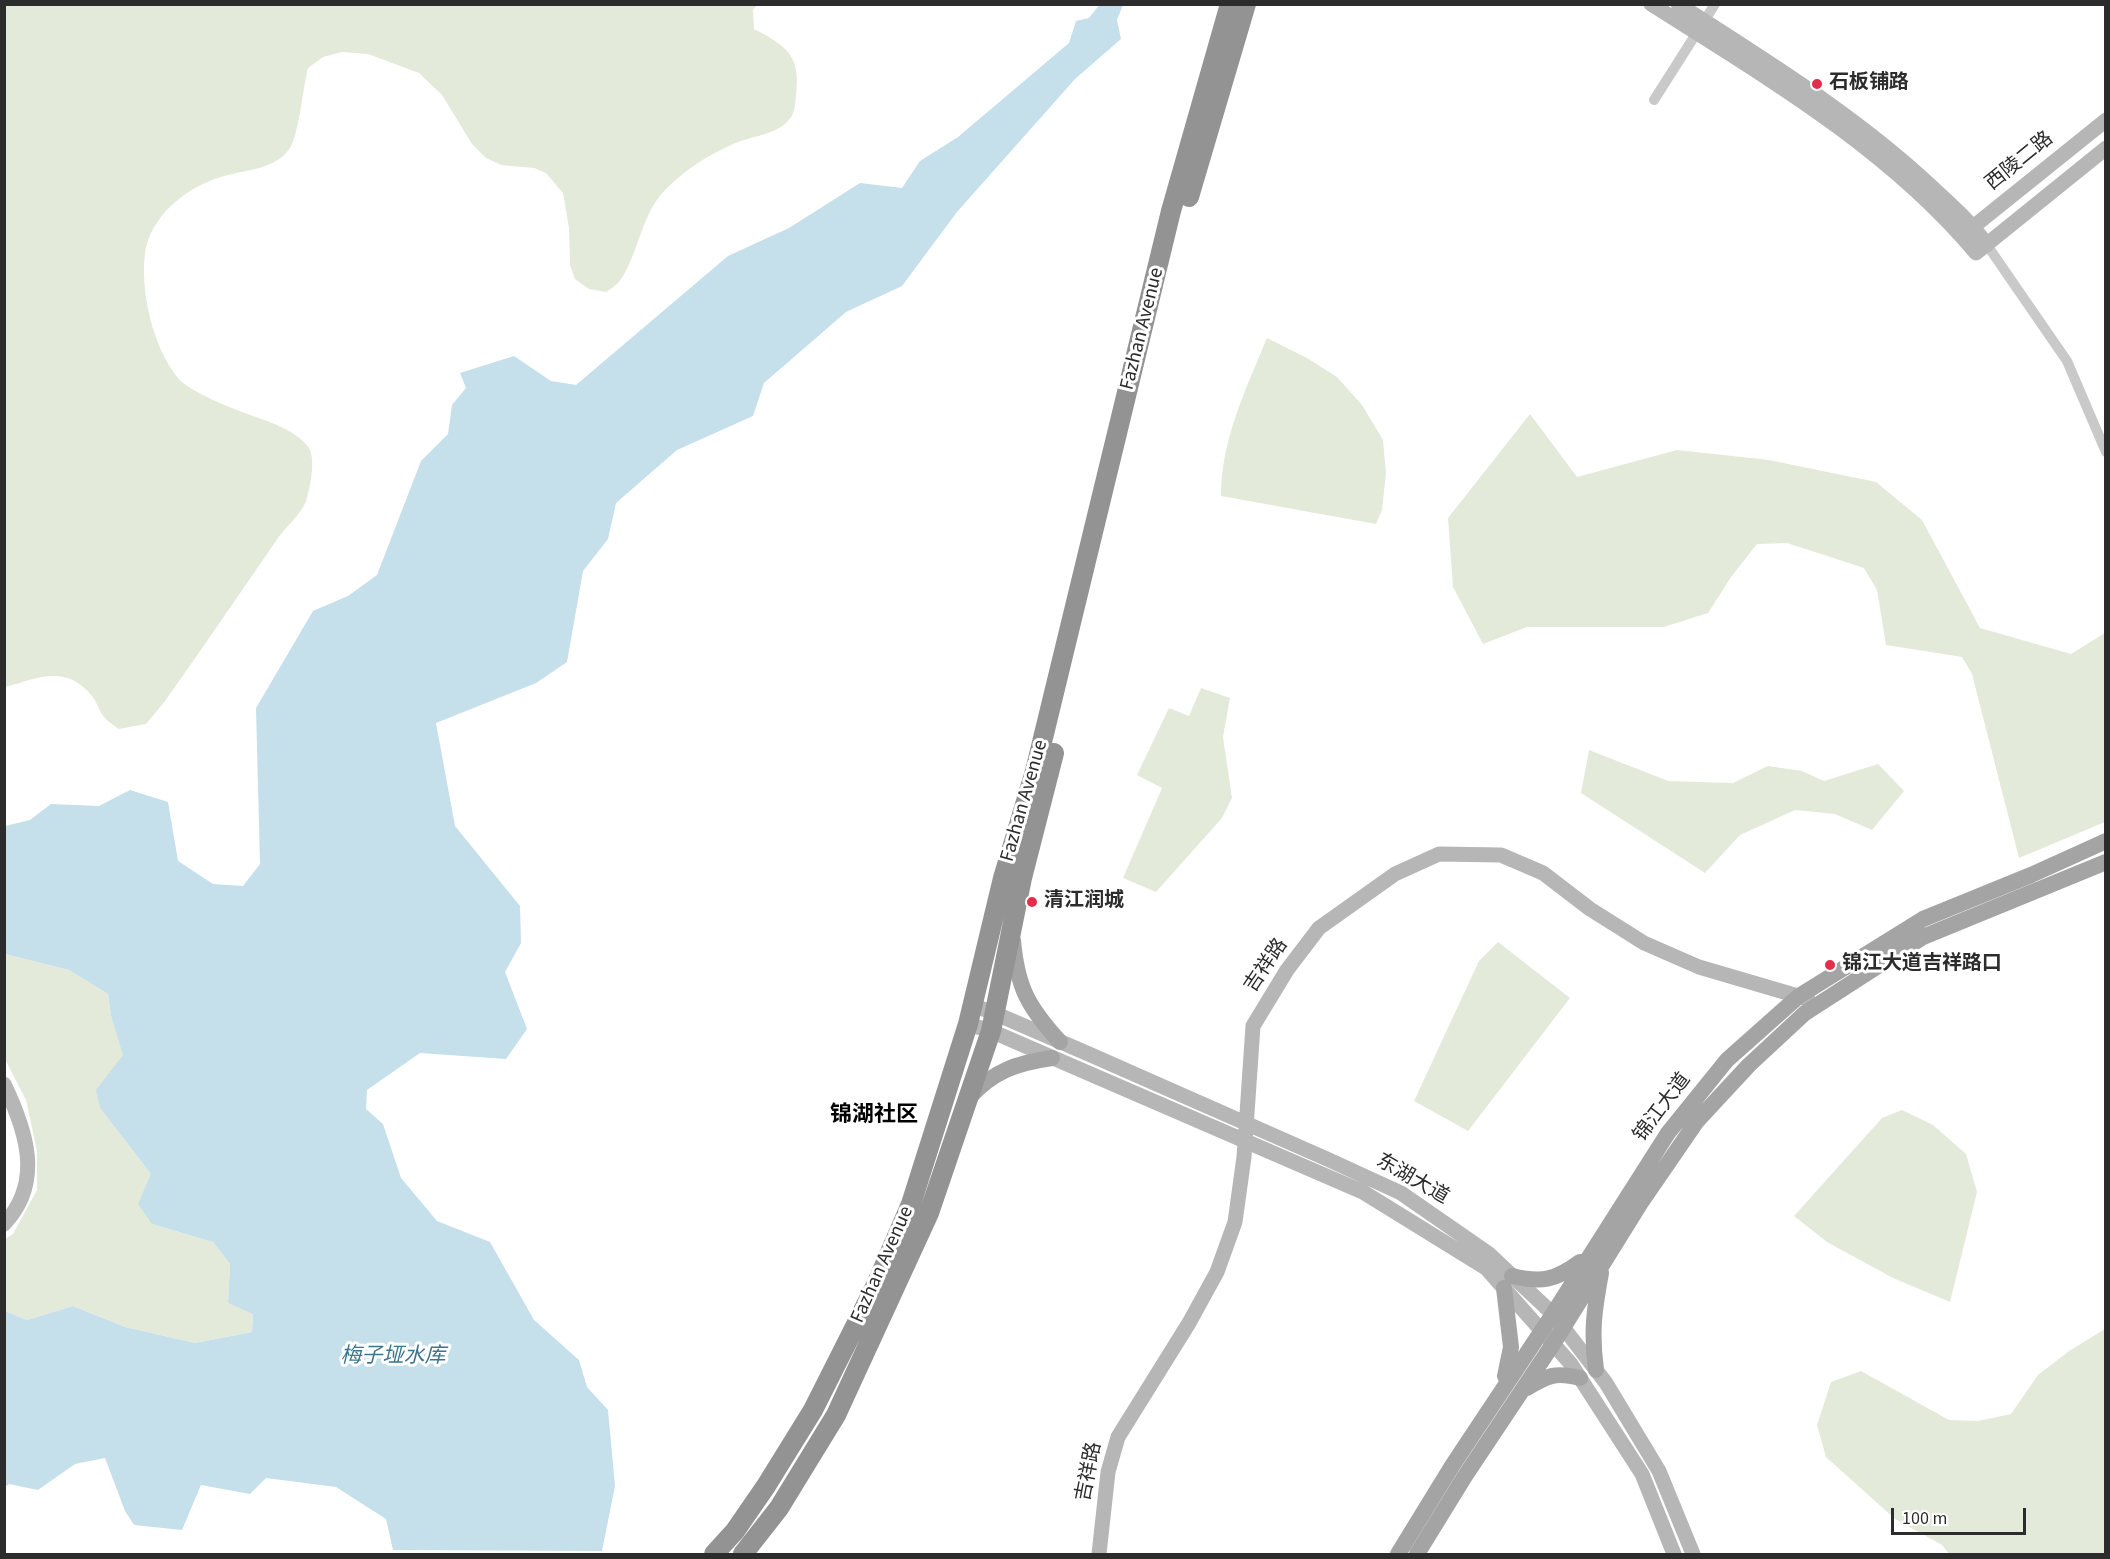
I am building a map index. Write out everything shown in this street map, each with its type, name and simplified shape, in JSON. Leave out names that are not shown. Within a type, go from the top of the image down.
[{"type":"highway","name":"Fazhan Avenue","points":[[714,1554],[735,1531],[766,1486],[813,1410],[876,1285],[911,1204],[970,1015],[1004,878],[1035,771],[1171,211],[1230,4]]},
{"type":"highway","name":"Fazhan Avenue","points":[[743,1554],[779,1508],[836,1415],[929,1213],[969,1099],[993,1022],[1022,878],[1184,214],[1245,4]]},
{"type":"main road","points":[[1651,4],[1700,27],[1828,102],[1906,163],[1974,227],[1981,249]]},
{"type":"main road","points":[[1678,4],[1700,27],[1820,114],[1897,174],[1961,236],[1981,249]]},
{"type":"main road","name":"西陵二路","points":[[1961,236],[2106,120]]},
{"type":"main road","points":[[1981,249],[2106,148]]},
{"type":"main road","name":"锦江大道","points":[[1417,1554],[1465,1476],[1553,1344],[1558,1320],[1597,1259],[1668,1133],[1727,1059],[1799,996],[1923,919],[2106,842]]},
{"type":"main road","name":"吉祥路","points":[[1099,1554],[1108,1472],[1118,1437],[1189,1323],[1217,1272],[1235,1222],[1245,1141],[1252,1026],[1287,970],[1319,928],[1395,874],[1439,854],[1501,855],[1543,873],[1590,909],[1644,943],[1699,967],[1821,1002]]},
{"type":"main road","name":"锦江大道","points":[[1597,1259],[1640,1204],[1697,1121],[1749,1065],[1805,1013],[1923,937],[2106,862]]},
{"type":"main road","points":[[1012,926],[1015,965],[1024,994],[1039,1019],[1060,1042]]},
{"type":"main road","name":"东湖大道","points":[[970,1015],[1060,1042],[1401,1193],[1489,1254],[1540,1330],[1571,1364],[1642,1474],[1674,1554]]},
{"type":"main road","name":"东湖大道","points":[[993,1022],[1052,1058],[1363,1192],[1508,1282],[1558,1320],[1606,1383],[1659,1471],[1693,1554]]},
{"type":"main road","points":[[969,1099],[982,1083],[1009,1068],[1027,1061],[1052,1058]]},
{"type":"main road","points":[[4,1084],[23,1132],[30,1168],[23,1194],[11,1217],[4,1224]]},
{"type":"main road","points":[[1503,1387],[1511,1347],[1508,1282],[1534,1281],[1564,1275],[1597,1259],[1592,1341],[1596,1370]]},
{"type":"main road","name":"锦江大道","points":[[1398,1554],[1540,1330],[1558,1320]]},
{"type":"main road","points":[[1519,1394],[1544,1377],[1562,1373],[1580,1378]]},
{"type":"street","points":[[1654,100],[1715,4]]},
{"type":"street","points":[[1981,249],[2067,361],[2106,452]]},
{"type":"green space","points":[[5,4],[757,5],[753,10],[754,29],[783,47],[794,61],[797,82],[795,106],[792,115],[783,125],[771,132],[738,142],[716,152],[685,172],[667,188],[652,207],[623,276],[606,292],[589,289],[575,279],[570,265],[569,228],[563,193],[546,173],[534,168],[501,165],[486,158],[472,144],[442,95],[419,73],[368,54],[342,52],[323,57],[308,68],[298,122],[290,148],[284,155],[268,165],[208,182],[195,188],[172,205],[154,227],[148,240],[144,268],[150,318],[169,366],[191,389],[222,404],[282,427],[304,442],[309,448],[312,460],[311,482],[306,501],[279,536],[165,701],[146,724],[119,729],[104,717],[92,696],[72,680],[50,676],[5,687]]},
{"type":"green space","points":[[1267,338],[1307,358],[1337,377],[1362,405],[1383,440],[1386,473],[1382,510],[1376,524],[1221,496],[1222,475],[1230,435]]},
{"type":"green space","points":[[1530,414],[1577,477],[1677,450],[1769,460],[1876,482],[1922,520],[1980,628],[2071,654],[2105,633],[2105,822],[2019,858],[1972,674],[1962,657],[1886,645],[1877,590],[1864,568],[1787,543],[1757,544],[1731,577],[1708,613],[1664,627],[1527,627],[1483,644],[1453,587],[1448,518]]},
{"type":"green space","points":[[1201,688],[1230,698],[1223,737],[1232,798],[1222,818],[1156,892],[1123,878],[1162,788],[1137,775],[1169,708],[1189,716]]},
{"type":"green space","points":[[1589,750],[1668,781],[1733,783],[1768,766],[1802,771],[1824,781],[1878,764],[1904,791],[1872,830],[1835,814],[1795,810],[1740,835],[1705,873],[1581,793]]},
{"type":"green space","points":[[1498,942],[1570,998],[1468,1131],[1414,1101],[1479,961]]},
{"type":"green space","points":[[5,954],[69,970],[108,994],[111,1016],[124,1055],[100,1108],[151,1174],[152,1224],[213,1242],[230,1264],[228,1303],[253,1313],[252,1332],[195,1343],[125,1327],[73,1306],[27,1320],[5,1311],[5,1239],[13,1234],[37,1190],[37,1151],[26,1100],[5,1059]]},
{"type":"green space","points":[[1902,1110],[1933,1125],[1966,1154],[1977,1192],[1950,1302],[1893,1278],[1827,1242],[1794,1216],[1882,1118]]},
{"type":"green space","points":[[2105,1329],[2105,1554],[1949,1554],[1942,1545],[1895,1519],[1826,1457],[1817,1425],[1831,1382],[1861,1371],[1949,1420],[1978,1421],[2011,1414],[2038,1375],[2069,1351]]},
{"type":"water","name":"梅子垭水库","points":[[1100,4],[1123,5],[1117,20],[1121,39],[1075,79],[957,212],[902,286],[846,312],[764,383],[753,416],[677,450],[616,503],[608,539],[583,571],[567,662],[536,683],[436,723],[455,826],[520,906],[521,943],[505,972],[527,1029],[506,1059],[420,1053],[367,1090],[366,1109],[383,1124],[401,1178],[437,1221],[490,1242],[534,1320],[579,1360],[587,1387],[608,1410],[615,1486],[602,1551],[393,1550],[386,1519],[336,1487],[266,1478],[250,1494],[201,1485],[182,1530],[134,1525],[125,1511],[105,1458],[75,1464],[38,1490],[9,1484],[5,1487],[5,1311],[27,1320],[73,1306],[125,1327],[195,1343],[252,1332],[253,1314],[228,1303],[230,1264],[213,1242],[152,1224],[138,1204],[151,1174],[100,1108],[96,1090],[123,1055],[111,1016],[108,994],[69,970],[5,954],[5,826],[30,820],[51,804],[99,806],[130,790],[168,802],[178,861],[213,884],[243,886],[260,864],[256,708],[313,611],[348,596],[377,575],[421,461],[448,434],[452,405],[466,388],[460,373],[514,356],[551,381],[576,385],[728,256],[789,228],[860,183],[902,188],[920,161],[958,137],[1069,43],[1076,21],[1089,18]]},
{"type":"place","name":"石板铺路","points":[[1817,84]]},
{"type":"place","name":"清江润城","points":[[1032,902]]},
{"type":"place","name":"锦江大道吉祥路口","points":[[1830,965]]},
{"type":"district","name":"锦湖社区","points":[[874,1116]]}]
